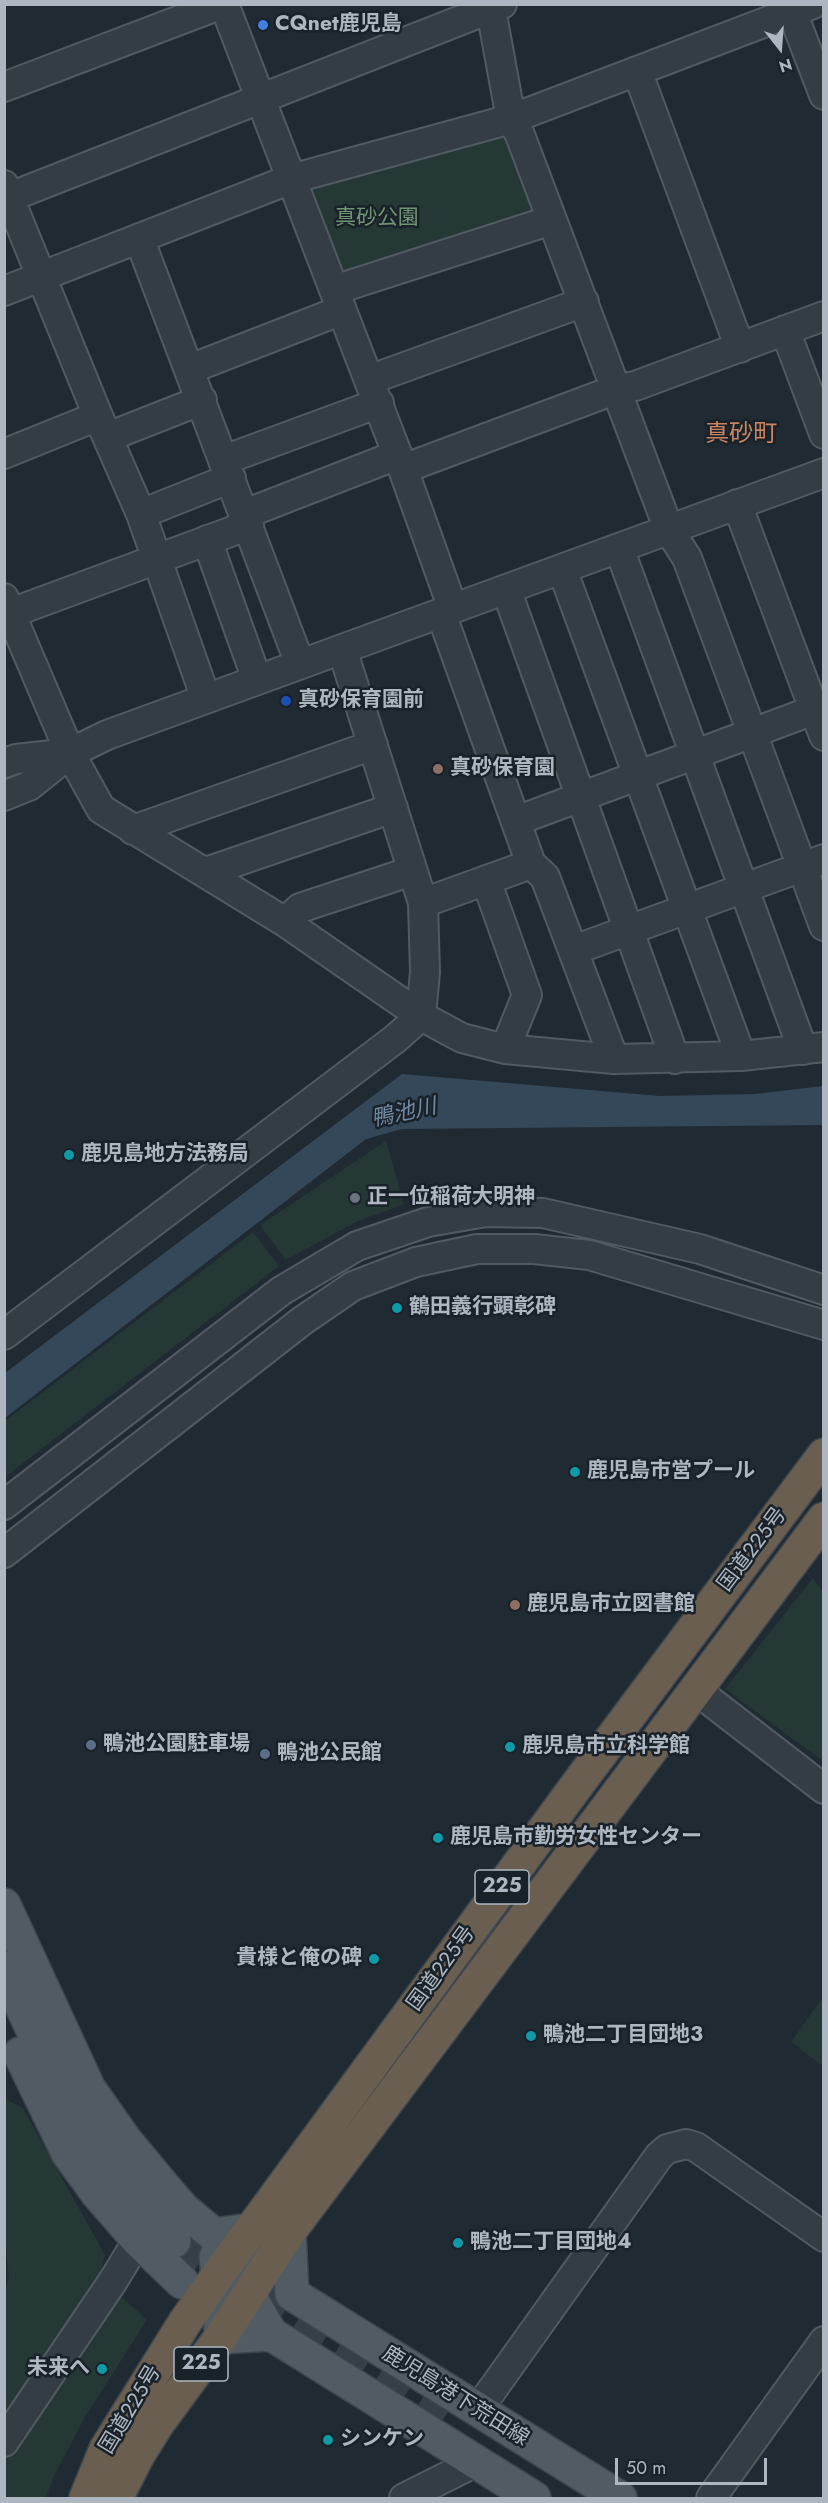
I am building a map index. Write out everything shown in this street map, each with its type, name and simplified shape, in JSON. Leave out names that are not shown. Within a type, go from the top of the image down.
[{"type":"highway","name":"国道225号","points":[[116,2499],[138,2455],[168,2408],[222,2337],[237,2273],[580,1781],[824,1455]]},
{"type":"highway","name":"国道225号","points":[[86,2499],[106,2449],[185,2322],[237,2273],[289,2232],[824,1519]]},
{"type":"main road","points":[[4,1905],[89,2089],[125,2140],[182,2208],[214,2235],[271,2334],[222,2337]]},
{"type":"main road","points":[[4,1968],[50,2067],[92,2141],[114,2174],[139,2205],[174,2241]]},
{"type":"main road","points":[[4,2020],[68,2153],[98,2194],[138,2240],[182,2282],[185,2322]]},
{"type":"main road","points":[[182,2282],[237,2273],[291,2294],[289,2232]]},
{"type":"main road","name":"鹿児島港下荒田線","points":[[291,2294],[582,2499]]},
{"type":"main road","name":"鹿児島港下荒田線","points":[[271,2334],[534,2499]]},
{"type":"main road","name":"鹿児島港下荒田線","points":[[462,2413],[620,2499]]},
{"type":"street","points":[[4,87],[223,4],[400,462],[531,864],[545,877],[614,1059]]},
{"type":"street","points":[[206,699],[141,514],[7,191],[260,99],[495,6],[511,118],[520,135],[669,530],[687,558],[751,733],[813,863],[824,926]]},
{"type":"street","points":[[4,291],[291,179],[511,118],[798,7],[824,95]]},
{"type":"street","points":[[637,71],[740,348]]},
{"type":"street","points":[[190,369],[338,300],[552,220]]},
{"type":"street","points":[[139,238],[300,664]]},
{"type":"street","points":[[141,514],[374,392],[584,303]]},
{"type":"street","points":[[619,548],[745,888],[813,1048],[741,1056],[614,1059],[505,1049],[462,1038],[421,1016],[285,922],[100,809],[70,753],[8,606],[157,558],[207,540],[247,519],[400,462],[617,389],[635,386],[824,316]]},
{"type":"street","points":[[786,330],[824,434]]},
{"type":"street","points":[[4,454],[202,400]]},
{"type":"street","points":[[4,795],[28,786],[70,753],[107,735],[824,473]]},
{"type":"street","points":[[516,821],[751,733],[819,720],[737,504]]},
{"type":"street","points":[[207,540],[256,680]]},
{"type":"street","points":[[562,569],[741,1056]]},
{"type":"street","points":[[506,589],[675,1059]]},
{"type":"street","points":[[4,1335],[395,1039],[421,1016],[425,972],[423,903],[342,649]]},
{"type":"street","points":[[134,830],[373,745]]},
{"type":"street","points":[[4,764],[16,759],[70,753]]},
{"type":"street","points":[[206,872],[393,808]]},
{"type":"street","points":[[574,950],[813,863]]},
{"type":"street","points":[[423,903],[531,864]]},
{"type":"street","points":[[285,922],[300,908],[412,871]]},
{"type":"street","points":[[486,880],[527,995],[505,1049]]},
{"type":"street","points":[[4,1505],[281,1291],[357,1246],[428,1222],[486,1212],[543,1213],[700,1249],[824,1290]]},
{"type":"street","points":[[4,1553],[302,1321],[353,1286],[416,1262],[477,1249],[534,1249],[589,1255],[824,1325]]},
{"type":"street","points":[[696,1690],[824,1789]]},
{"type":"street","points":[[462,2413],[659,2156],[667,2150],[686,2144],[696,2146],[824,2237]]},
{"type":"street","points":[[4,2442],[113,2281],[138,2240]]},
{"type":"street","points":[[711,2499],[824,2341]]},
{"type":"street","points":[[404,2499],[476,2462]]},
{"type":"green space","name":"真砂公園","points":[[500,133],[511,138],[537,211],[349,278],[338,273],[308,188]]},
{"type":"green space","points":[[386,1141],[404,1204],[354,1223],[286,1260],[260,1225]]},
{"type":"green space","points":[[253,1232],[279,1266],[5,1477],[5,1421]]},
{"type":"green space","points":[[813,1578],[823,1592],[823,1761],[725,1689]]},
{"type":"green space","points":[[823,1997],[823,2066],[791,2042]]},
{"type":"green space","points":[[5,2099],[23,2108],[105,2255],[97,2287],[5,2427],[4,2296],[9,2277],[4,2228]]},
{"type":"green space","points":[[121,2296],[147,2320],[85,2417],[54,2476],[46,2498],[5,2498],[5,2457]]},
{"type":"water","name":"鴨池川","points":[[402,1074],[660,1096],[755,1094],[823,1086],[823,1125],[402,1129],[366,1139],[5,1418],[5,1373]]},
{"type":"tunnel","points":[[174,2241],[297,2316],[446,2415]]},
{"type":"place","name":"CQnet鹿児島","points":[[263,25]]},
{"type":"place","name":"真砂保育園前","points":[[286,701]]},
{"type":"place","name":"真砂保育園","points":[[438,769]]},
{"type":"place","name":"鹿児島地方法務局","points":[[69,1155]]},
{"type":"place","name":"正一位稲荷大明神","points":[[355,1198]]},
{"type":"place","name":"鶴田義行顕彰碑","points":[[397,1308]]},
{"type":"place","name":"鹿児島市営プール","points":[[575,1472]]},
{"type":"place","name":"鹿児島市立図書館","points":[[515,1605]]},
{"type":"place","name":"鴨池公園駐車場","points":[[91,1745]]},
{"type":"place","name":"鹿児島市立科学館","points":[[510,1747]]},
{"type":"place","name":"鴨池公民館","points":[[265,1754]]},
{"type":"place","name":"鹿児島市勤労女性センター","points":[[438,1838]]},
{"type":"place","name":"貴様と俺の碑","points":[[374,1959]]},
{"type":"place","name":"鴨池二丁目団地3","points":[[531,2036]]},
{"type":"place","name":"鴨池二丁目団地4","points":[[458,2243]]},
{"type":"place","name":"未来へ","points":[[102,2369]]},
{"type":"place","name":"シンケン","points":[[328,2440]]},
{"type":"district","name":"真砂町","points":[[741,435]]}]
